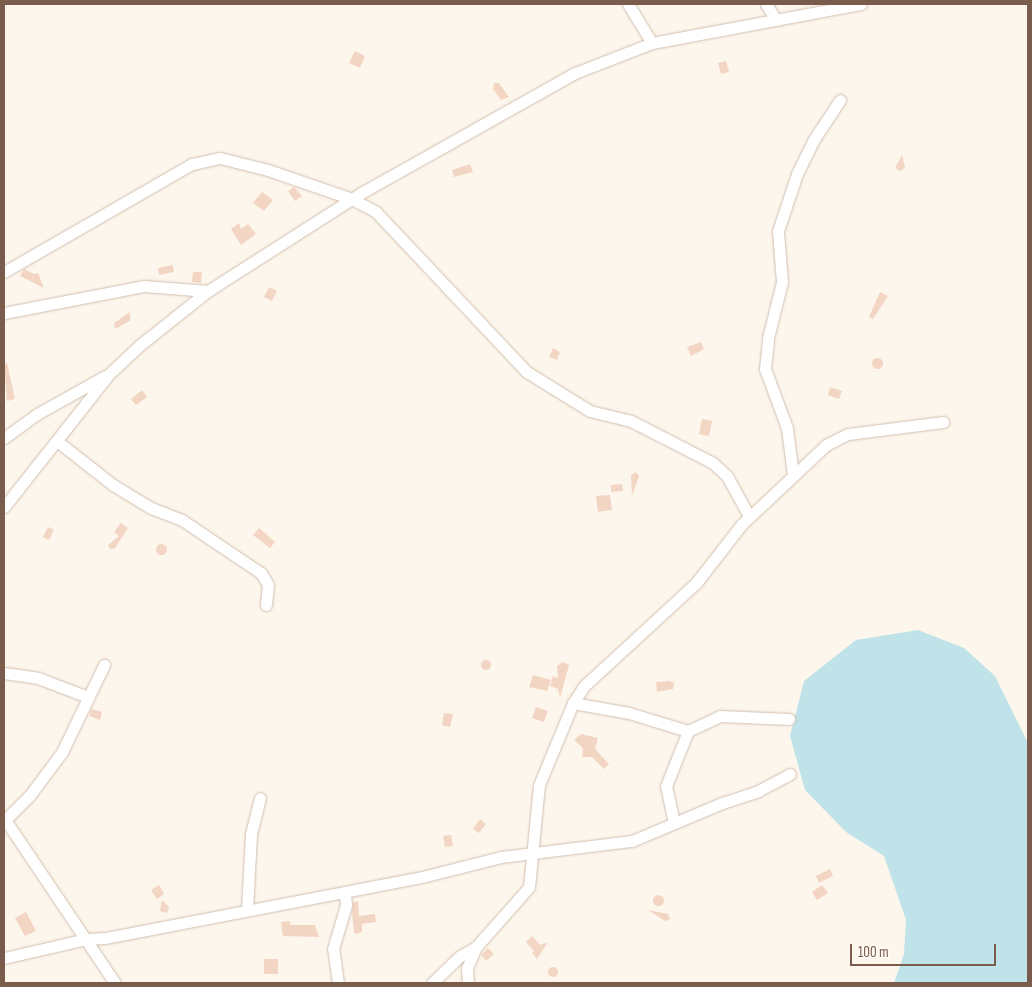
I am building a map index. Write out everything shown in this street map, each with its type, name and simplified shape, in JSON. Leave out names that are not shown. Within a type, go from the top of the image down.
[{"type":"street","points":[[628,4],[652,43]]},
{"type":"street","points":[[766,4],[776,20]]},
{"type":"street","points":[[4,438],[37,414],[109,374],[208,291],[352,199],[575,73],[652,43],[861,4]]},
{"type":"street","points":[[793,475],[787,428],[765,368],[768,338],[782,282],[778,231],[796,174],[813,141],[840,100]]},
{"type":"street","points":[[4,272],[192,164],[206,159],[220,158],[268,170],[352,199],[376,212],[527,372],[590,411],[631,421],[713,463],[727,476],[749,516]]},
{"type":"street","points":[[4,313],[144,286],[208,291]]},
{"type":"street","points":[[4,508],[109,374]]},
{"type":"street","points":[[432,983],[460,956],[476,947],[527,892],[539,786],[573,703],[584,686],[696,583],[749,516],[826,445],[848,434],[942,422]]},
{"type":"street","points":[[57,441],[113,485],[151,508],[182,520],[261,573],[268,585],[266,604]]},
{"type":"street","points":[[104,665],[54,765],[4,819],[115,983]]},
{"type":"street","points":[[4,673],[38,678],[88,697]]},
{"type":"street","points":[[573,703],[629,713],[688,731],[720,716],[789,719]]},
{"type":"street","points":[[674,823],[666,786],[688,731]]},
{"type":"street","points":[[4,958],[86,939],[104,938],[247,909],[344,893],[487,860],[632,841],[758,791],[790,774]]},
{"type":"street","points":[[247,909],[251,834],[260,798]]},
{"type":"street","points":[[338,983],[333,949],[346,905],[344,893]]},
{"type":"street","points":[[468,983],[467,968],[476,947]]},
{"type":"water","points":[[918,630],[964,648],[995,676],[1028,743],[1028,983],[894,983],[904,954],[906,920],[884,856],[846,832],[805,790],[790,736],[804,681],[856,640]]},
{"type":"building","points":[[355,51],[365,56],[360,68],[349,63]]},
{"type":"building","points":[[726,61],[729,72],[721,74],[718,63]]},
{"type":"building","points":[[494,83],[499,83],[509,97],[501,100],[493,89]]},
{"type":"building","points":[[902,155],[905,167],[901,171],[895,168]]},
{"type":"building","points":[[470,164],[473,172],[454,177],[452,170]]},
{"type":"building","points":[[294,187],[302,196],[295,201],[288,191]]},
{"type":"building","points":[[262,192],[273,200],[264,211],[253,203]]},
{"type":"building","points":[[239,223],[241,229],[248,224],[256,234],[241,245],[231,229]]},
{"type":"building","points":[[173,265],[174,272],[159,275],[158,268]]},
{"type":"building","points":[[24,269],[34,274],[38,273],[44,288],[20,276]]},
{"type":"building","points":[[193,272],[202,272],[201,283],[192,282]]},
{"type":"building","points":[[269,287],[277,291],[272,301],[264,297]]},
{"type":"building","points":[[880,292],[888,296],[873,319],[869,317]]},
{"type":"building","points":[[130,312],[130,321],[115,329],[114,323]]},
{"type":"building","points":[[701,342],[704,349],[691,356],[687,347]]},
{"type":"building","points":[[553,348],[560,352],[557,360],[549,357]]},
{"type":"building","points":[[875,358],[879,358],[882,363],[881,367],[875,368],[872,365],[872,361]]},
{"type":"building","points":[[4,363],[7,363],[15,399],[7,401]]},
{"type":"building","points":[[830,387],[842,391],[839,399],[828,395]]},
{"type":"building","points":[[142,390],[147,397],[136,405],[131,399]]},
{"type":"building","points":[[702,419],[712,421],[709,436],[699,434]]},
{"type":"building","points":[[636,472],[639,476],[632,496],[631,475]]},
{"type":"building","points":[[622,484],[623,491],[611,492],[611,485]]},
{"type":"building","points":[[610,495],[612,510],[598,512],[596,496]]},
{"type":"building","points":[[121,523],[128,528],[115,548],[110,549],[108,545],[119,536],[114,532]]},
{"type":"building","points":[[48,527],[54,530],[49,540],[43,537]]},
{"type":"building","points":[[259,528],[275,542],[270,548],[253,535]]},
{"type":"building","points":[[161,543],[167,549],[161,555],[155,549]]},
{"type":"building","points":[[484,660],[488,660],[491,665],[490,669],[484,670],[481,667],[481,663]]},
{"type":"building","points":[[563,662],[569,665],[560,698],[558,689],[550,686],[553,676],[558,678],[557,666]]},
{"type":"building","points":[[533,675],[551,680],[547,691],[529,687]]},
{"type":"building","points":[[669,681],[674,683],[673,689],[657,692],[656,682]]},
{"type":"building","points":[[536,707],[548,711],[544,722],[532,718]]},
{"type":"building","points":[[92,709],[102,712],[100,720],[89,716]]},
{"type":"building","points":[[444,713],[453,714],[450,727],[442,725]]},
{"type":"building","points":[[581,734],[598,738],[595,749],[609,764],[604,769],[592,757],[582,757],[583,748],[574,740]]},
{"type":"building","points":[[480,819],[486,824],[479,833],[473,829]]},
{"type":"building","points":[[451,835],[453,846],[445,847],[443,836]]},
{"type":"building","points":[[830,869],[833,876],[819,883],[816,876]]},
{"type":"building","points":[[159,885],[164,894],[157,899],[151,890]]},
{"type":"building","points":[[822,885],[828,893],[817,900],[812,892]]},
{"type":"building","points":[[656,895],[660,895],[663,900],[662,904],[656,905],[653,902],[653,898]]},
{"type":"building","points":[[162,900],[169,907],[167,913],[160,911]]},
{"type":"building","points":[[358,901],[359,916],[375,914],[376,922],[362,924],[362,932],[357,934],[354,933],[352,913],[353,903]]},
{"type":"building","points":[[648,910],[668,914],[670,919],[665,921]]},
{"type":"building","points":[[26,912],[36,931],[25,936],[15,918]]},
{"type":"building","points":[[290,921],[290,925],[315,925],[319,937],[283,936],[281,922]]},
{"type":"building","points":[[532,936],[540,945],[548,942],[537,959],[532,953],[534,951],[526,942]]},
{"type":"building","points":[[488,948],[494,954],[486,961],[481,955]]},
{"type":"building","points":[[264,959],[278,959],[278,974],[264,974]]},
{"type":"building","points":[[551,967],[555,967],[558,972],[557,976],[551,977],[548,974],[548,970]]}]
